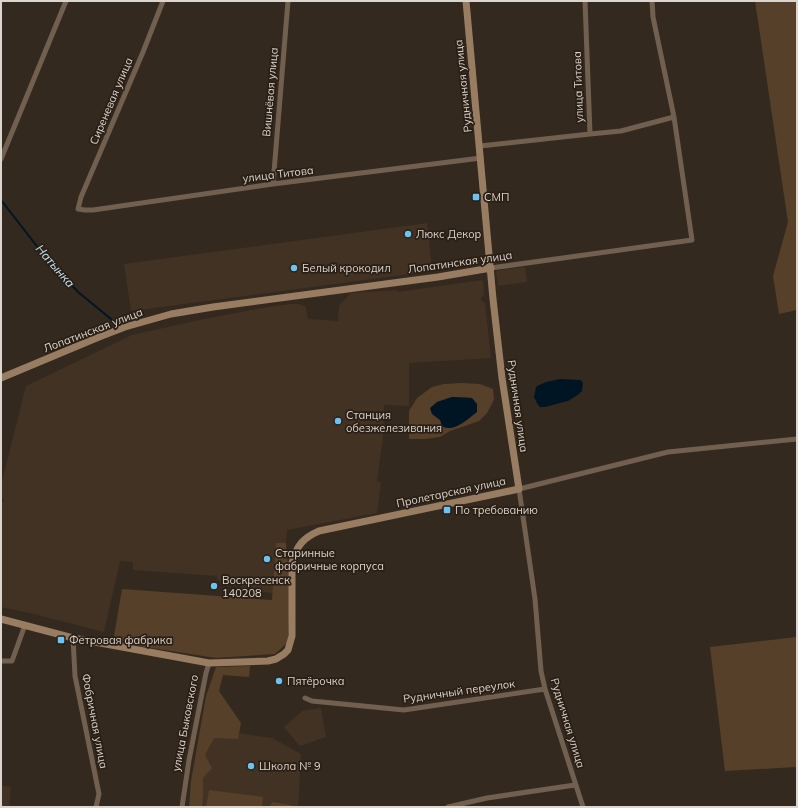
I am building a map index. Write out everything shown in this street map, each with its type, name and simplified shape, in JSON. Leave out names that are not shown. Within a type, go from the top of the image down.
[{"type":"street","points":[[1,159],[66,1]]},
{"type":"street","name":"Сиреневая улица","points":[[78,209],[81,197],[163,1]]},
{"type":"street","name":"Вишнёвая улица","points":[[273,184],[288,1]]},
{"type":"street","name":"Рудничная улица","points":[[466,1],[502,378],[535,599],[541,671],[545,689],[583,807]]},
{"type":"street","name":"улица Титова","points":[[480,146],[590,134],[585,1]]},
{"type":"street","name":"Лопатинская улица","points":[[1,377],[125,327],[171,314],[692,240],[674,117],[653,17],[652,1]]},
{"type":"street","points":[[590,134],[621,131],[674,117]]},
{"type":"street","name":"улица Титова","points":[[78,209],[92,210],[273,184],[480,158]]},
{"type":"street","name":"Пролетарская улица","points":[[209,663],[268,661],[276,659],[288,650],[292,636],[292,563],[295,552],[301,543],[308,536],[319,531],[519,489],[668,452],[797,439]]},
{"type":"street","name":"улица Быковского","points":[[1,619],[72,638],[209,663],[188,760],[182,807]]},
{"type":"street","points":[[1,661],[12,660],[25,625]]},
{"type":"street","name":"Фабричная улица","points":[[72,638],[75,676],[99,794],[96,807]]},
{"type":"street","name":"Рудничный переулок","points":[[305,698],[312,701],[404,710],[545,689]]},
{"type":"street","points":[[448,807],[488,798],[576,785]]},
{"type":"shaded area","points":[[755,1],[797,1],[797,310],[779,314],[773,276],[788,222]]},
{"type":"shaded area","points":[[427,223],[432,271],[131,311],[124,264]]},
{"type":"shaded area","points":[[525,267],[527,282],[498,286],[496,271]]},
{"type":"shaded area","points":[[483,280],[484,295],[481,300],[485,303],[491,358],[409,363],[409,406],[384,405],[383,438],[377,481],[381,482],[377,513],[287,530],[286,543],[276,543],[273,593],[241,590],[242,583],[217,580],[217,576],[133,570],[133,562],[120,561],[104,632],[1,607],[1,501],[5,502],[1,497],[1,485],[26,386],[132,335],[204,319],[291,304],[299,304],[306,307],[308,319],[338,321],[339,306],[351,293],[397,290],[397,292]]},
{"type":"shaded area","points":[[444,384],[480,384],[493,389],[494,400],[487,413],[479,421],[450,431],[440,437],[409,439],[409,411],[417,398],[432,387]],"holes":[[[452,397],[472,398],[463,423],[450,428],[442,426],[437,402]]]},
{"type":"shaded area","points":[[276,543],[286,543],[290,592],[288,642],[275,654],[216,658],[113,642],[122,589],[272,600]]},
{"type":"shaded area","points":[[797,637],[797,767],[725,771],[710,647]]},
{"type":"shaded area","points":[[250,666],[249,677],[223,675],[219,691],[241,723],[238,739],[214,738],[205,755],[212,768],[203,778],[202,807],[189,807],[191,781],[206,696],[216,667]]},
{"type":"shaded area","points":[[321,708],[326,737],[300,746],[284,727],[302,711]]},
{"type":"shaded area","name":"Школа № 9","points":[[208,729],[272,738],[301,754],[298,807],[197,807]]},
{"type":"shaded area","points":[[1,785],[11,787],[9,807],[1,807]]},
{"type":"shaded area","points":[[209,790],[263,797],[262,807],[206,807]]},
{"type":"shaded area","points":[[273,802],[291,805],[293,807],[270,807]]},
{"type":"water","points":[[560,379],[581,380],[583,383],[582,391],[568,401],[540,407],[534,397],[536,387],[546,382]]},
{"type":"water","points":[[452,397],[472,398],[477,404],[477,412],[461,424],[447,428],[442,426],[440,420],[432,414],[430,408],[437,402]]},
{"type":"waterway","name":"Натынка","points":[[1,200],[43,254],[78,292],[116,323]]},
{"type":"place","name":"СМП","points":[[476,197]]},
{"type":"place","name":"Люкс Декор","points":[[408,234]]},
{"type":"place","name":"Белый крокодил","points":[[294,268]]},
{"type":"place","name":"Станция обезжелезивания","points":[[338,421]]},
{"type":"place","name":"По требованию","points":[[447,510]]},
{"type":"place","name":"Старинные фабричные корпуса","points":[[267,559]]},
{"type":"place","name":"Воскресенск 140208","points":[[214,586]]},
{"type":"place","name":"Фетровая фабрика","points":[[61,640]]},
{"type":"place","name":"Пятёрочка","points":[[279,681]]},
{"type":"place","name":"Школа № 9","points":[[251,766]]}]
